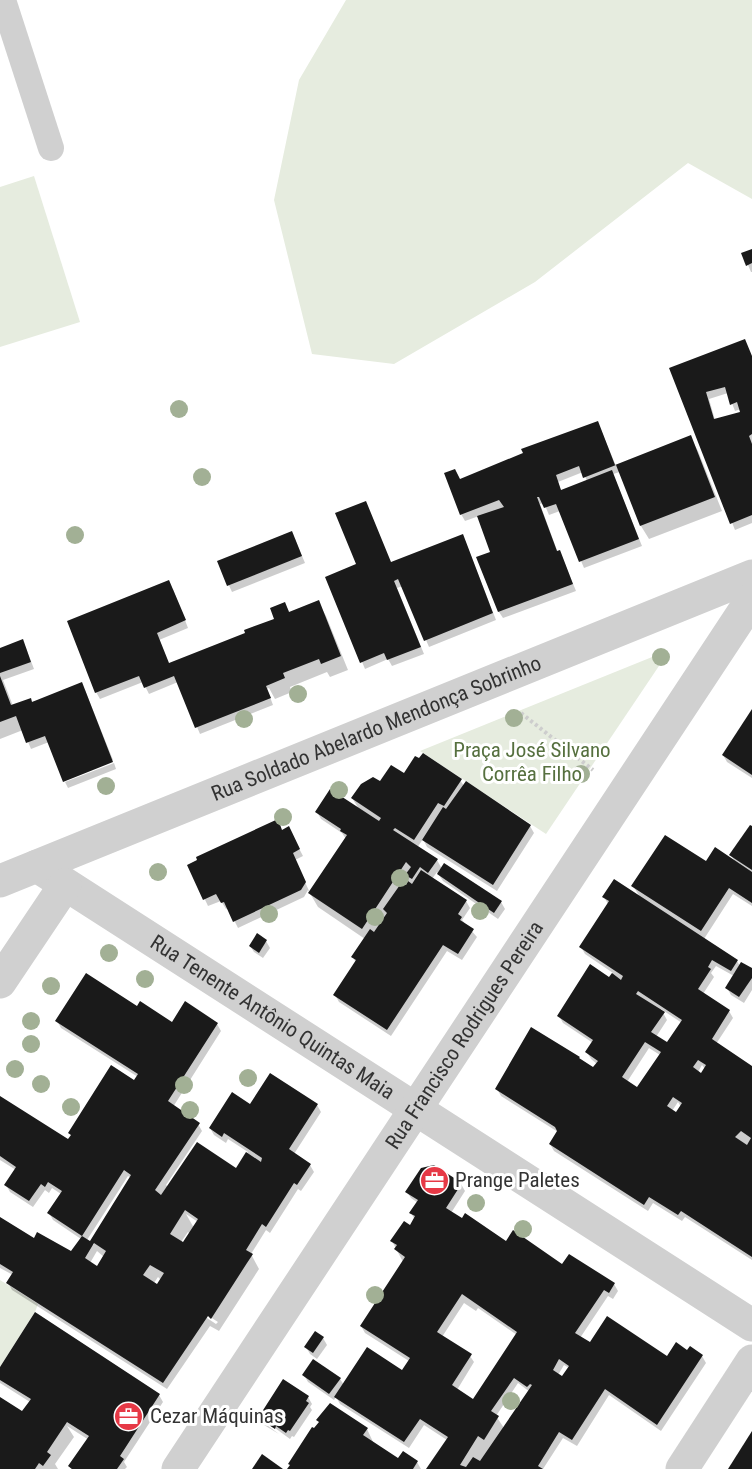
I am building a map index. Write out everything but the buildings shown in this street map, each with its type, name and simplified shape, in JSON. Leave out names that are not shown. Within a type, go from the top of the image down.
[{"type":"street","name":"Rua Soldado Abelardo Mendonça Sobrinho","points":[[0,881],[752,576]]},
{"type":"street","name":"Rua Francisco Rodrigues Pereira","points":[[178,1469],[752,599]]},
{"type":"street","name":"Rua Tenente Antônio Quintas Maia","points":[[38,866],[752,1325]]},
{"type":"street","points":[[0,982],[65,885]]},
{"type":"street","points":[[682,1469],[752,1361]]},
{"type":"lane","points":[[3,0],[51,148]]},
{"type":"path","points":[[521,713],[596,773]]},
{"type":"green space","points":[[346,0],[752,0],[752,199],[688,163],[535,282],[394,364],[312,354],[274,200],[299,80]]},
{"type":"green space","points":[[34,176],[80,322],[0,347],[0,187]]},
{"type":"green space","name":"Praça José Silvano Corrêa Filho","points":[[665,653],[665,657],[546,834],[420,751]]},
{"type":"green space","points":[[0,1280],[38,1304],[0,1367]]},
{"type":"place","name":"Prange Paletes","points":[[434,1180]]},
{"type":"place","name":"Cezar Máquinas","points":[[129,1416]]}]
